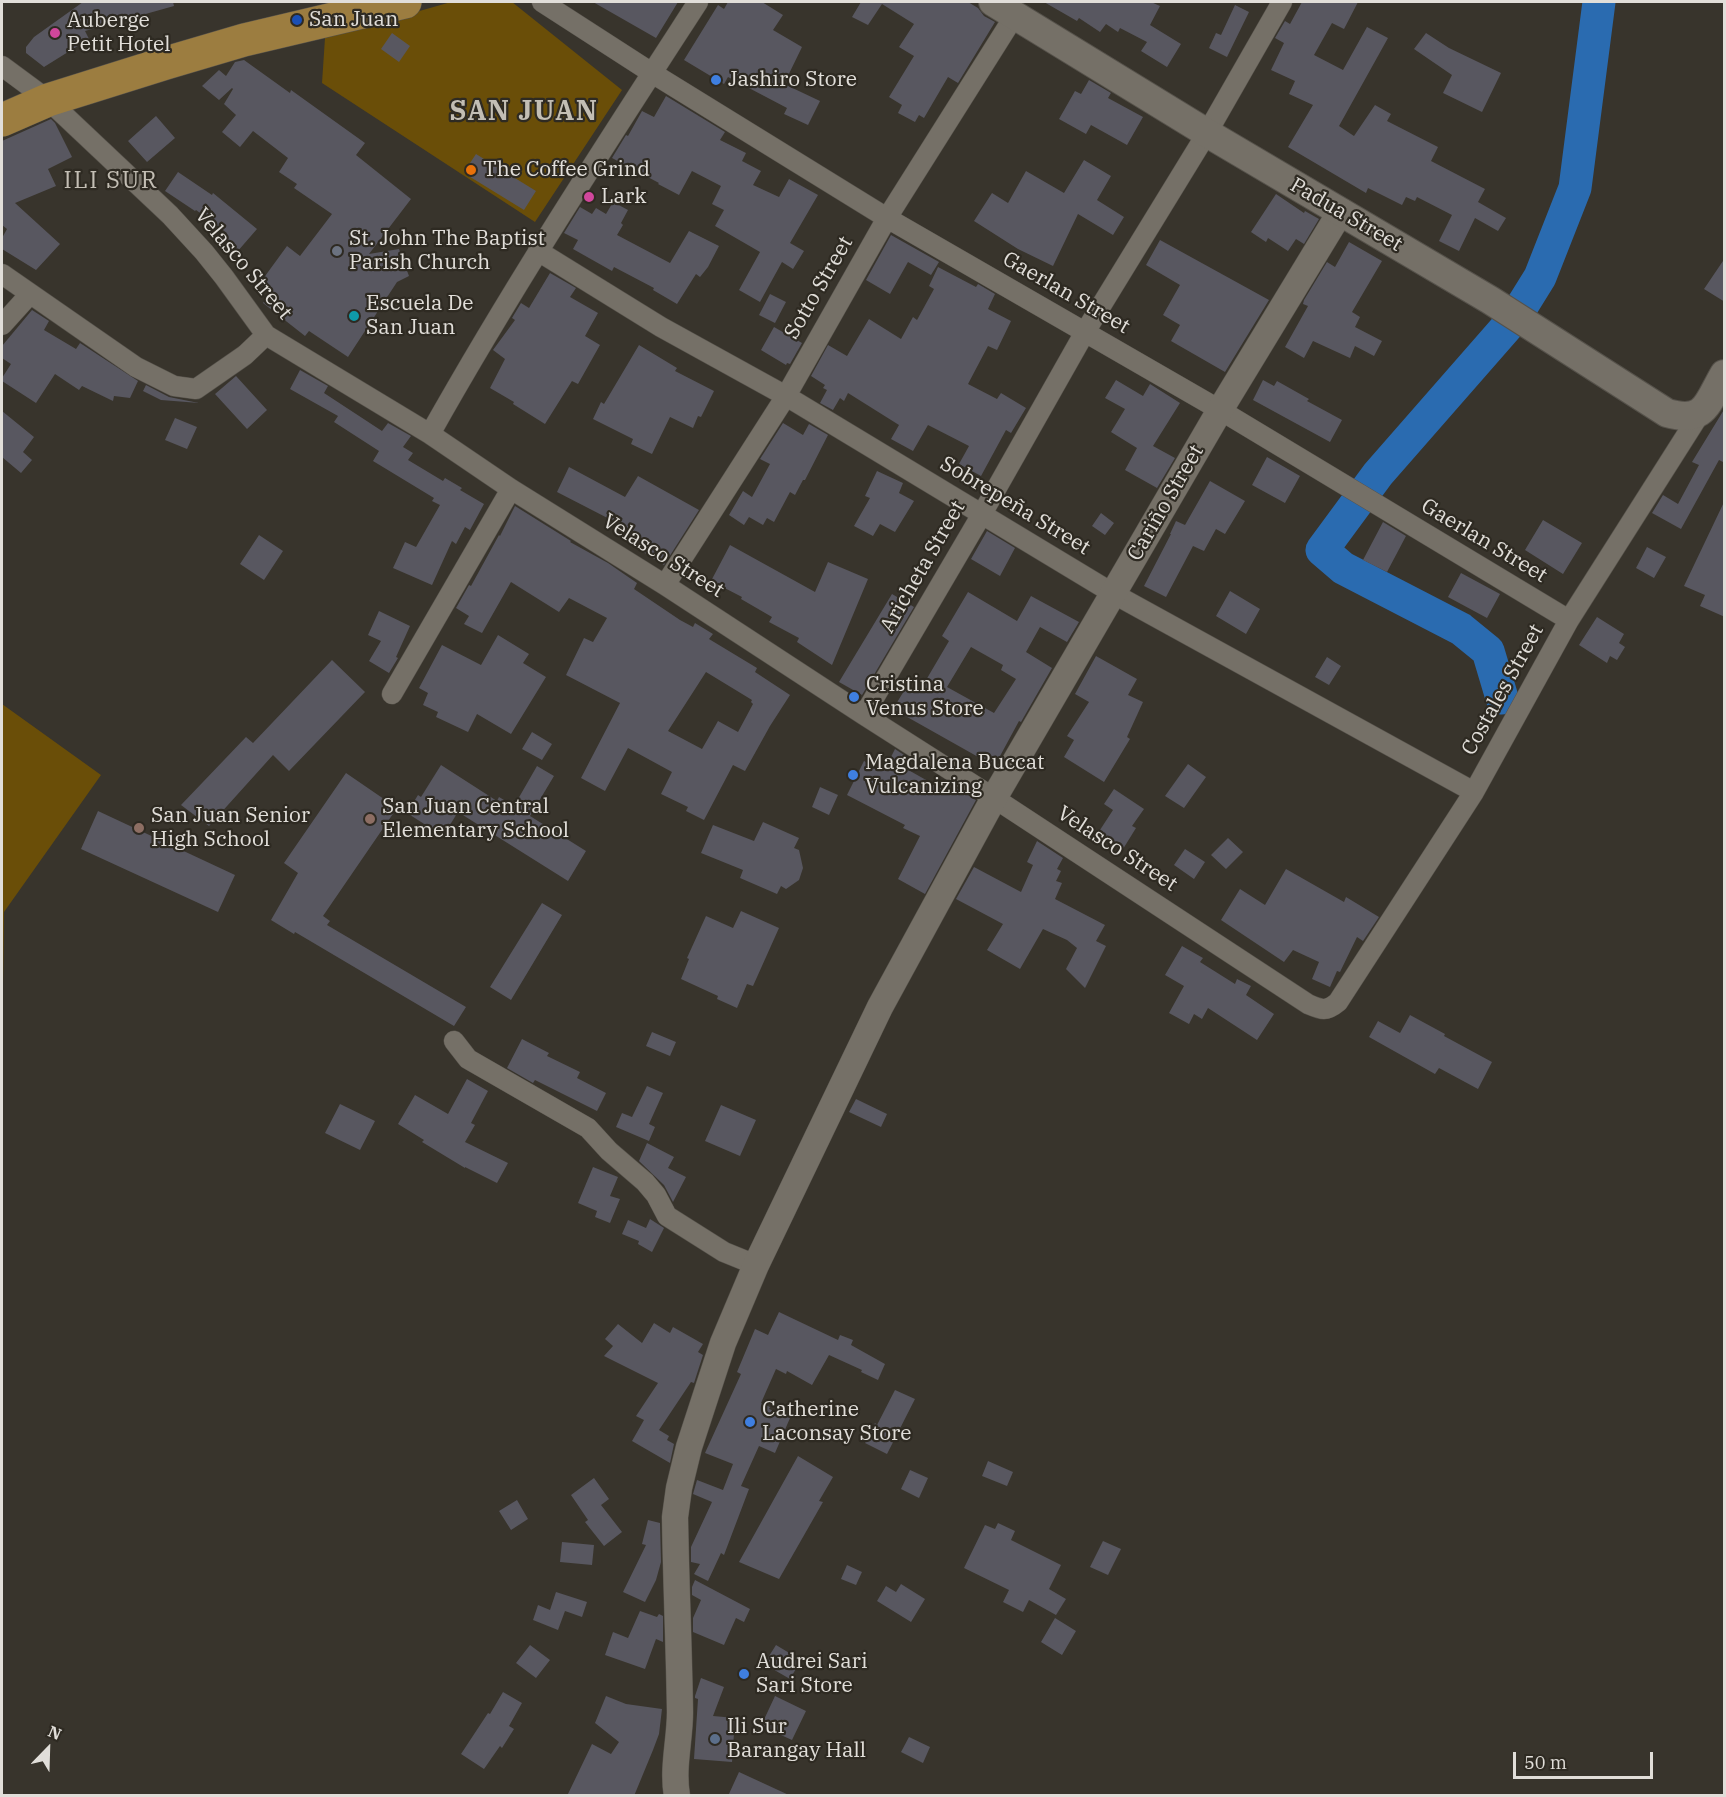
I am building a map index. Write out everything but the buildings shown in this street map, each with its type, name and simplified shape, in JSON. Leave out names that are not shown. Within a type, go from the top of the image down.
[{"type":"highway","points":[[2,120],[48,100],[244,40],[405,2]]},
{"type":"main road","name":"Padua Street","points":[[1004,8],[1207,133],[1545,333],[1666,413],[1691,417],[1701,412]]},
{"type":"main road","points":[[1701,412],[1725,374]]},
{"type":"street","name":"Gaerlan Street","points":[[542,2],[652,73],[887,218],[1220,410],[1569,620]]},
{"type":"street","points":[[430,434],[477,350],[538,251],[698,2]]},
{"type":"street","name":"Aricheta Street","points":[[864,715],[1085,332],[1207,133],[1282,2]]},
{"type":"street","name":"Sotto Street","points":[[665,585],[786,396],[1004,8]]},
{"type":"street","name":"Velasco Street","points":[[2,66],[48,100],[170,214],[224,277],[266,334],[430,434],[511,489],[665,585],[1308,1004],[1321,1009],[1330,1008],[1346,991]]},
{"type":"street","name":"Cariño Street","points":[[677,1796],[675,1760],[680,1716],[675,1517],[689,1447],[723,1343],[756,1265],[880,1007],[994,798],[1220,410],[1341,212]]},
{"type":"street","name":"Sobrepeña Street","points":[[538,251],[661,327],[786,396],[1114,594],[1474,792]]},
{"type":"street","points":[[2,274],[136,368],[174,386],[196,389],[245,355],[266,334]]},
{"type":"street","points":[[2,325],[30,294]]},
{"type":"street","name":"Costales Street","points":[[1346,991],[1474,792],[1569,620],[1701,412]]},
{"type":"street","points":[[392,694],[511,489]]},
{"type":"street","points":[[454,1041],[468,1059],[588,1128],[609,1151],[645,1182],[656,1195],[667,1216],[724,1252],[756,1265]]},
{"type":"shaded area","points":[[451,2],[512,2],[622,90],[535,222],[322,83],[325,38]]},
{"type":"shaded area","points":[[2,704],[101,775],[4,912],[2,1057]]},
{"type":"waterway","points":[[1502,698],[1488,651],[1461,629],[1343,568],[1322,550],[1378,474],[1511,322],[1540,277],[1575,188],[1599,2]]},
{"type":"place","name":"San Juan","points":[[297,20]]},
{"type":"place","name":"Auberge Petit Hotel","points":[[55,33]]},
{"type":"place","name":"Jashiro Store","points":[[716,80]]},
{"type":"place","name":"The Coffee Grind","points":[[471,170]]},
{"type":"place","name":"Lark","points":[[589,197]]},
{"type":"place","name":"St. John The Baptist Parish Church","points":[[337,251]]},
{"type":"place","name":"Escuela De San Juan","points":[[354,316]]},
{"type":"place","name":"Cristina Venus Store","points":[[854,697]]},
{"type":"place","name":"Magdalena Buccat Vulcanizing","points":[[853,775]]},
{"type":"place","name":"San Juan Central Elementary School","points":[[370,819]]},
{"type":"place","name":"San Juan Senior High School","points":[[139,828]]},
{"type":"place","name":"Catherine Laconsay Store","points":[[750,1422]]},
{"type":"place","name":"Audrei Sari Sari Store","points":[[744,1674]]},
{"type":"place","name":"Ili Sur Barangay Hall","points":[[715,1739]]},
{"type":"district","name":"SAN JUAN","points":[[524,112]]},
{"type":"district","name":"ILI SUR","points":[[111,181]]}]
